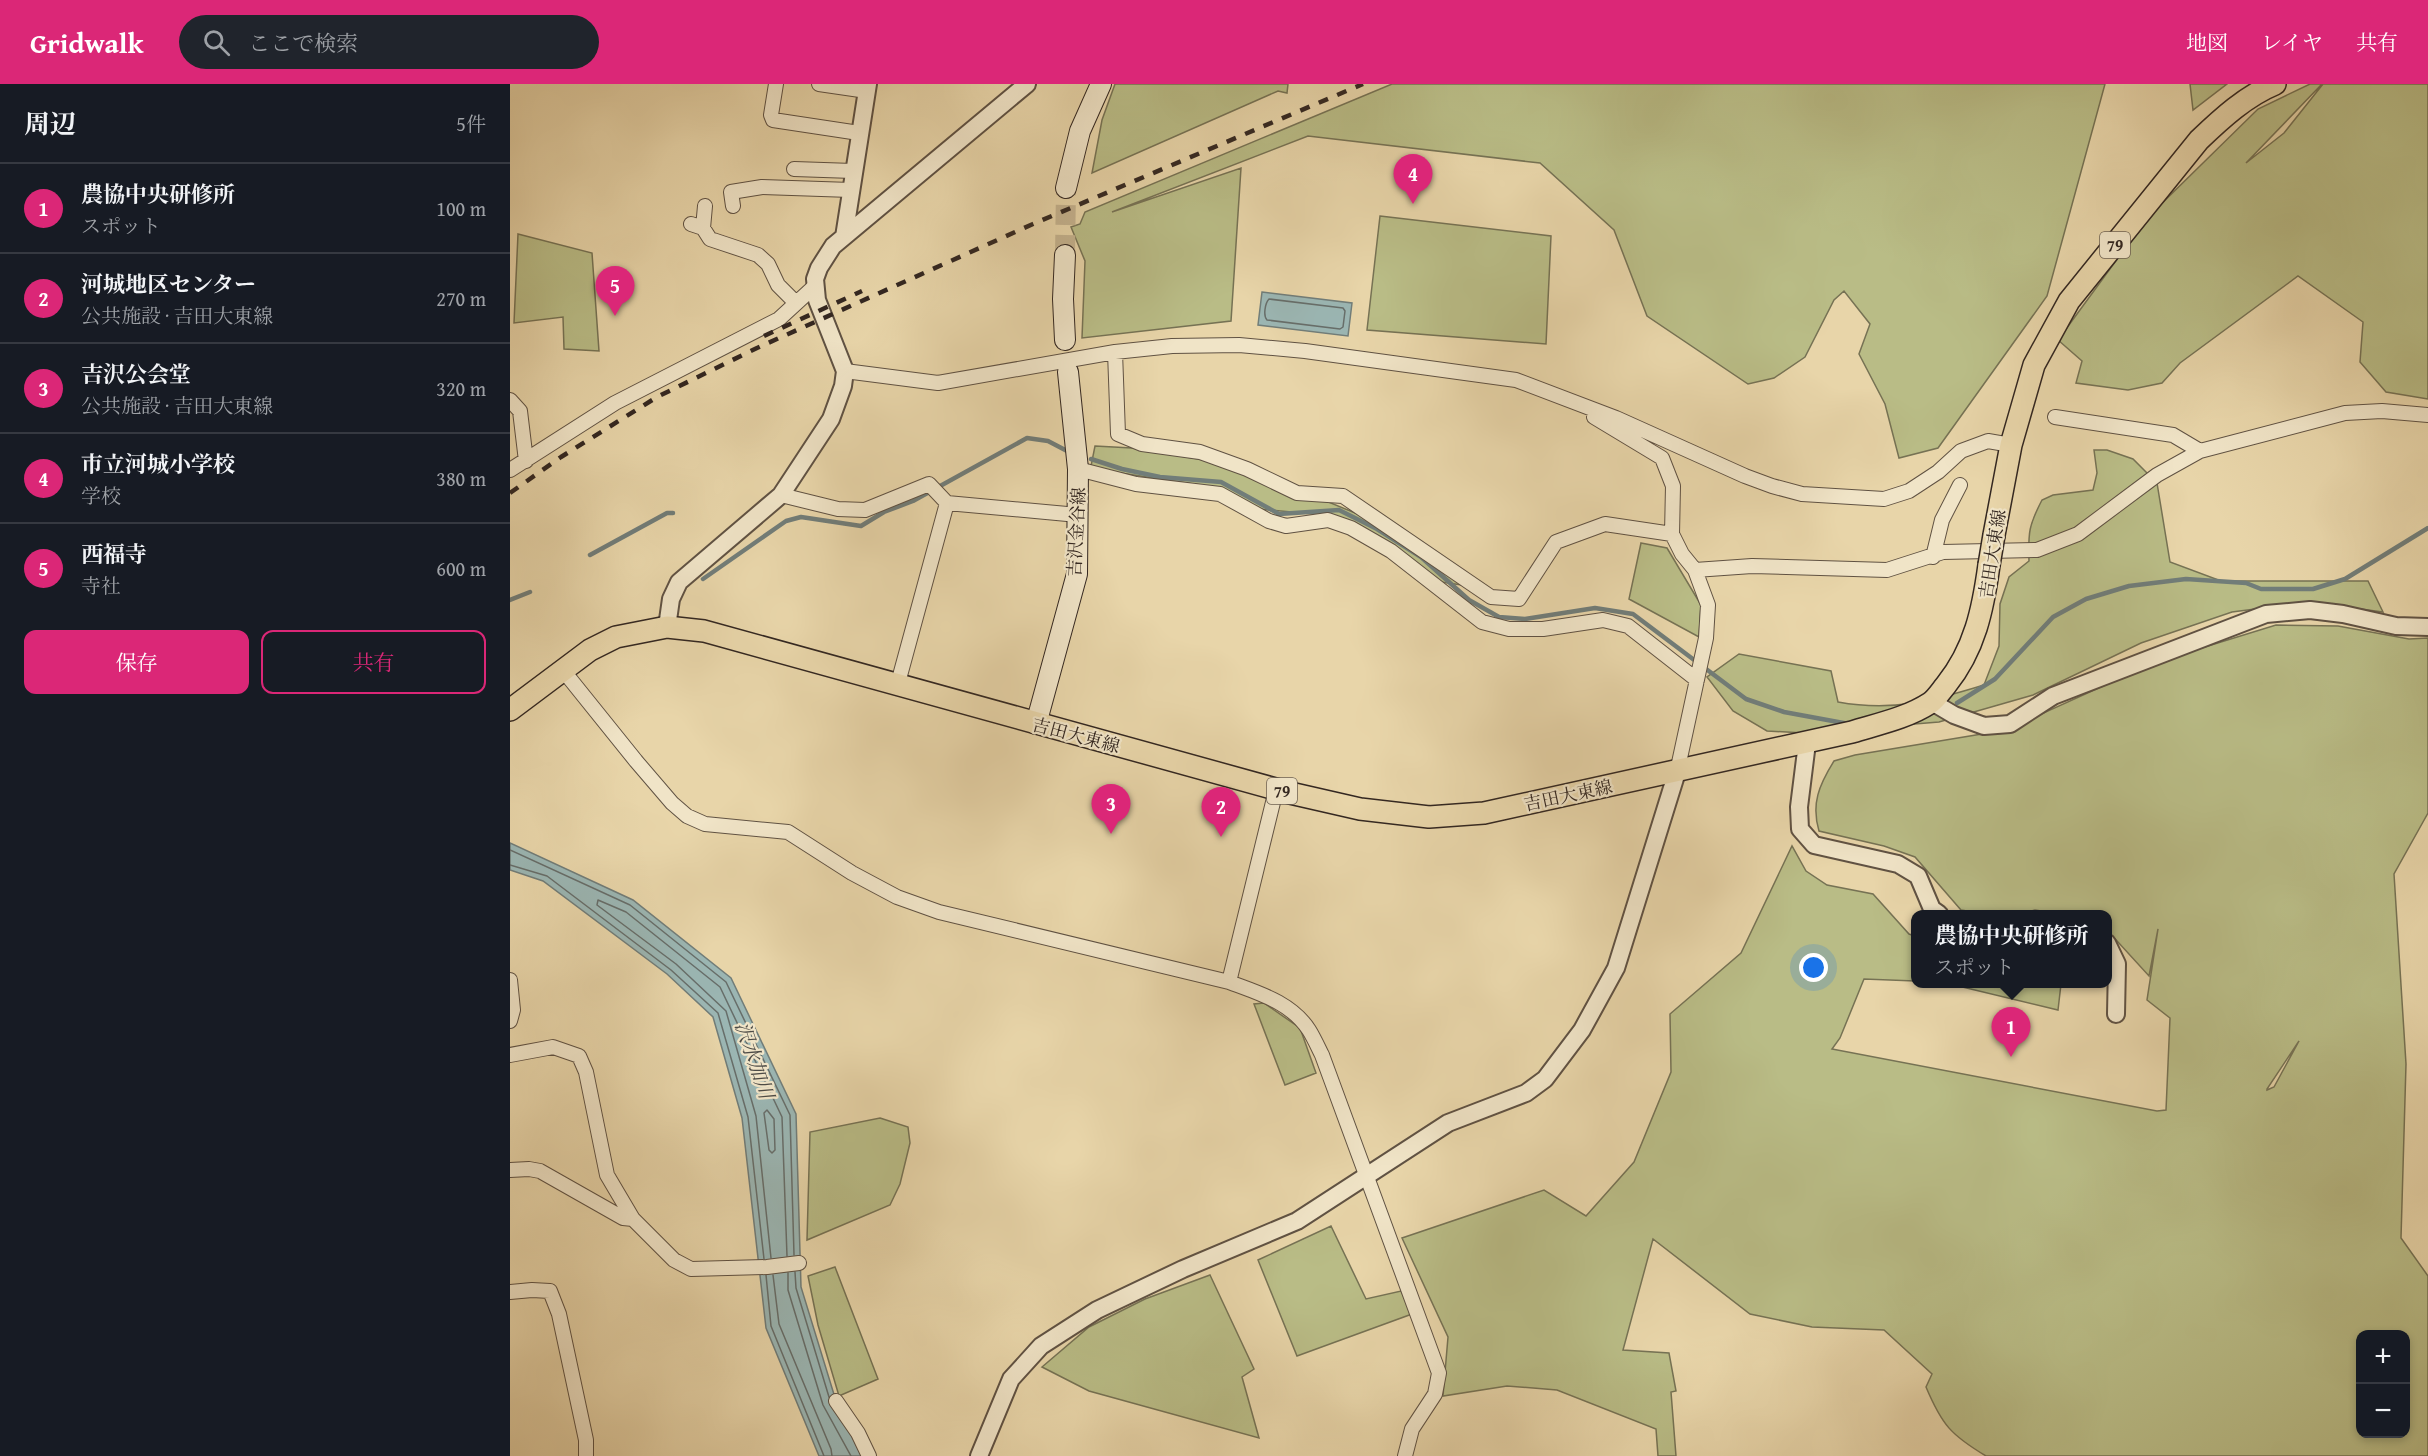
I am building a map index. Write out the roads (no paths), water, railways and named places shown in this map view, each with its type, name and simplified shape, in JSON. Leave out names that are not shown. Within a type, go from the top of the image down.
[{"type":"main road","points":[[1066,188],[1080,131],[1101,84]]},
{"type":"main road","name":"吉田大東線","points":[[510,710],[590,650],[616,637],[667,627],[704,632],[898,683],[1036,724],[1276,790],[1359,809],[1429,817],[1484,813],[1807,743],[1897,718],[1932,702],[1956,672],[1971,642],[1982,612],[2011,445],[2034,365],[2069,302],[2199,140],[2222,118],[2246,100],[2275,84]]},
{"type":"main road","points":[[1065,255],[1063,299],[1065,340]]},
{"type":"main road","name":"吉沢金谷線","points":[[1036,724],[1077,574],[1078,469],[1068,372]]},
{"type":"street","points":[[776,84],[771,114],[773,120],[859,133]]},
{"type":"street","points":[[819,84],[867,88],[844,237]]},
{"type":"street","points":[[667,627],[671,599],[679,582],[781,495],[831,419],[843,386],[845,371],[817,300],[816,285],[819,268],[833,246],[1027,84]]},
{"type":"street","points":[[794,169],[853,171]]},
{"type":"street","points":[[733,206],[731,192],[762,187],[851,190]]},
{"type":"street","points":[[705,206],[697,226],[710,239],[758,255],[768,264],[778,285],[796,303]]},
{"type":"street","points":[[510,470],[615,403],[779,319],[816,285]]},
{"type":"street","points":[[845,371],[938,383],[1115,352],[1172,346],[1228,345],[1305,351],[1516,380],[1581,404],[1745,476],[1802,494],[1884,499],[1909,491],[1938,472],[1961,451],[1988,441],[2011,445]]},
{"type":"street","points":[[1115,352],[1118,434],[1142,444],[1200,452],[1247,469],[1297,493],[1343,496],[1491,597],[1519,598],[1556,542],[1605,524],[1672,534]]},
{"type":"street","points":[[510,400],[520,411],[526,461]]},
{"type":"street","points":[[980,1456],[1011,1379],[1041,1346],[1097,1310],[1183,1269],[1297,1221],[1448,1123],[1526,1093],[1545,1079],[1559,1063],[1597,1005],[1616,968],[1677,772],[1703,655],[1708,605],[1695,570],[1682,554],[1672,534],[1673,486],[1662,458],[1593,416],[1581,404]]},
{"type":"street","points":[[1695,570],[1752,566],[1887,570],[1943,552],[2037,550],[2078,534],[2157,475],[2200,451],[2344,413],[2382,411],[2428,415]]},
{"type":"street","points":[[2055,417],[2173,435],[2200,451]]},
{"type":"street","points":[[1078,469],[1136,484],[1220,494],[1269,521],[1286,526],[1328,519],[1351,528],[1391,551],[1482,622],[1509,629],[1544,628],[1603,620],[1628,626],[1698,678]]},
{"type":"street","points":[[781,495],[838,508],[865,510],[928,484],[944,500],[1078,515]]},
{"type":"street","points":[[1933,556],[1942,520],[1960,485]]},
{"type":"street","points":[[898,683],[944,500]]},
{"type":"street","points":[[1932,702],[1954,715],[1984,726],[2010,724],[2053,696],[2266,614],[2310,610],[2343,614],[2396,626],[2428,627]]},
{"type":"street","points":[[562,669],[636,761],[672,803],[687,816],[705,824],[788,832],[852,873],[888,892],[939,912],[1229,982],[1271,997],[1308,1029],[1322,1055],[1438,1373],[1435,1394],[1412,1429],[1405,1456]]},
{"type":"street","points":[[1807,743],[1799,807],[1800,829],[1814,845],[1898,864],[1918,876],[1933,910]]},
{"type":"street","points":[[1229,982],[1276,790]]},
{"type":"street","points":[[2112,954],[2117,964],[2116,1014]]},
{"type":"street","points":[[510,980],[513,1010],[510,1021]]},
{"type":"street","points":[[510,1055],[553,1047],[579,1056],[586,1072],[607,1175],[633,1219],[674,1260],[691,1269],[767,1267],[799,1263]]},
{"type":"street","points":[[510,1170],[529,1169],[540,1172],[623,1218],[633,1219]]},
{"type":"street","points":[[510,1292],[550,1291],[559,1314],[585,1440],[586,1456]]},
{"type":"street","points":[[836,1401],[858,1433],[869,1456]]},
{"type":"water","points":[[1262,292],[1352,303],[1348,336],[1258,325]]},
{"type":"water","name":"沢水加川","points":[[510,843],[633,900],[731,978],[796,1114],[801,1287],[836,1401],[867,1456],[819,1456],[766,1328],[742,1118],[713,1017],[667,974],[543,881],[510,870]]},
{"type":"waterway","points":[[703,579],[786,521],[801,517],[861,526],[884,512],[913,501],[1027,438],[1048,441],[1069,452]]},
{"type":"waterway","points":[[1091,459],[1122,469],[1160,477],[1221,482],[1279,514],[1339,510],[1377,529],[1421,557],[1469,600],[1499,617],[1525,619],[1595,608],[1633,614],[1746,699],[1784,712],[1849,724]]},
{"type":"waterway","points":[[590,555],[667,513],[673,513]]},
{"type":"waterway","points":[[1957,703],[1995,679],[2053,617],[2086,599],[2129,586],[2186,579],[2246,583],[2261,589],[2313,589],[2345,579],[2428,528]]},
{"type":"waterway","points":[[510,600],[530,592]]},
{"type":"tunnel","points":[[1065,255],[1066,188]]},
{"type":"railway","points":[[510,493],[561,457],[657,397],[757,348],[1033,224],[1363,84]]},
{"type":"railway","points":[[764,336],[862,291]]},
{"type":"place","name":"市立河城小学校","points":[[1413,204]]},
{"type":"place","name":"西福寺","points":[[615,316]]},
{"type":"place","name":"吉沢公会堂","points":[[1111,834]]},
{"type":"place","name":"河城地区センター","points":[[1221,837]]},
{"type":"place","name":"農協中央研修所","points":[[2011,1057]]}]
